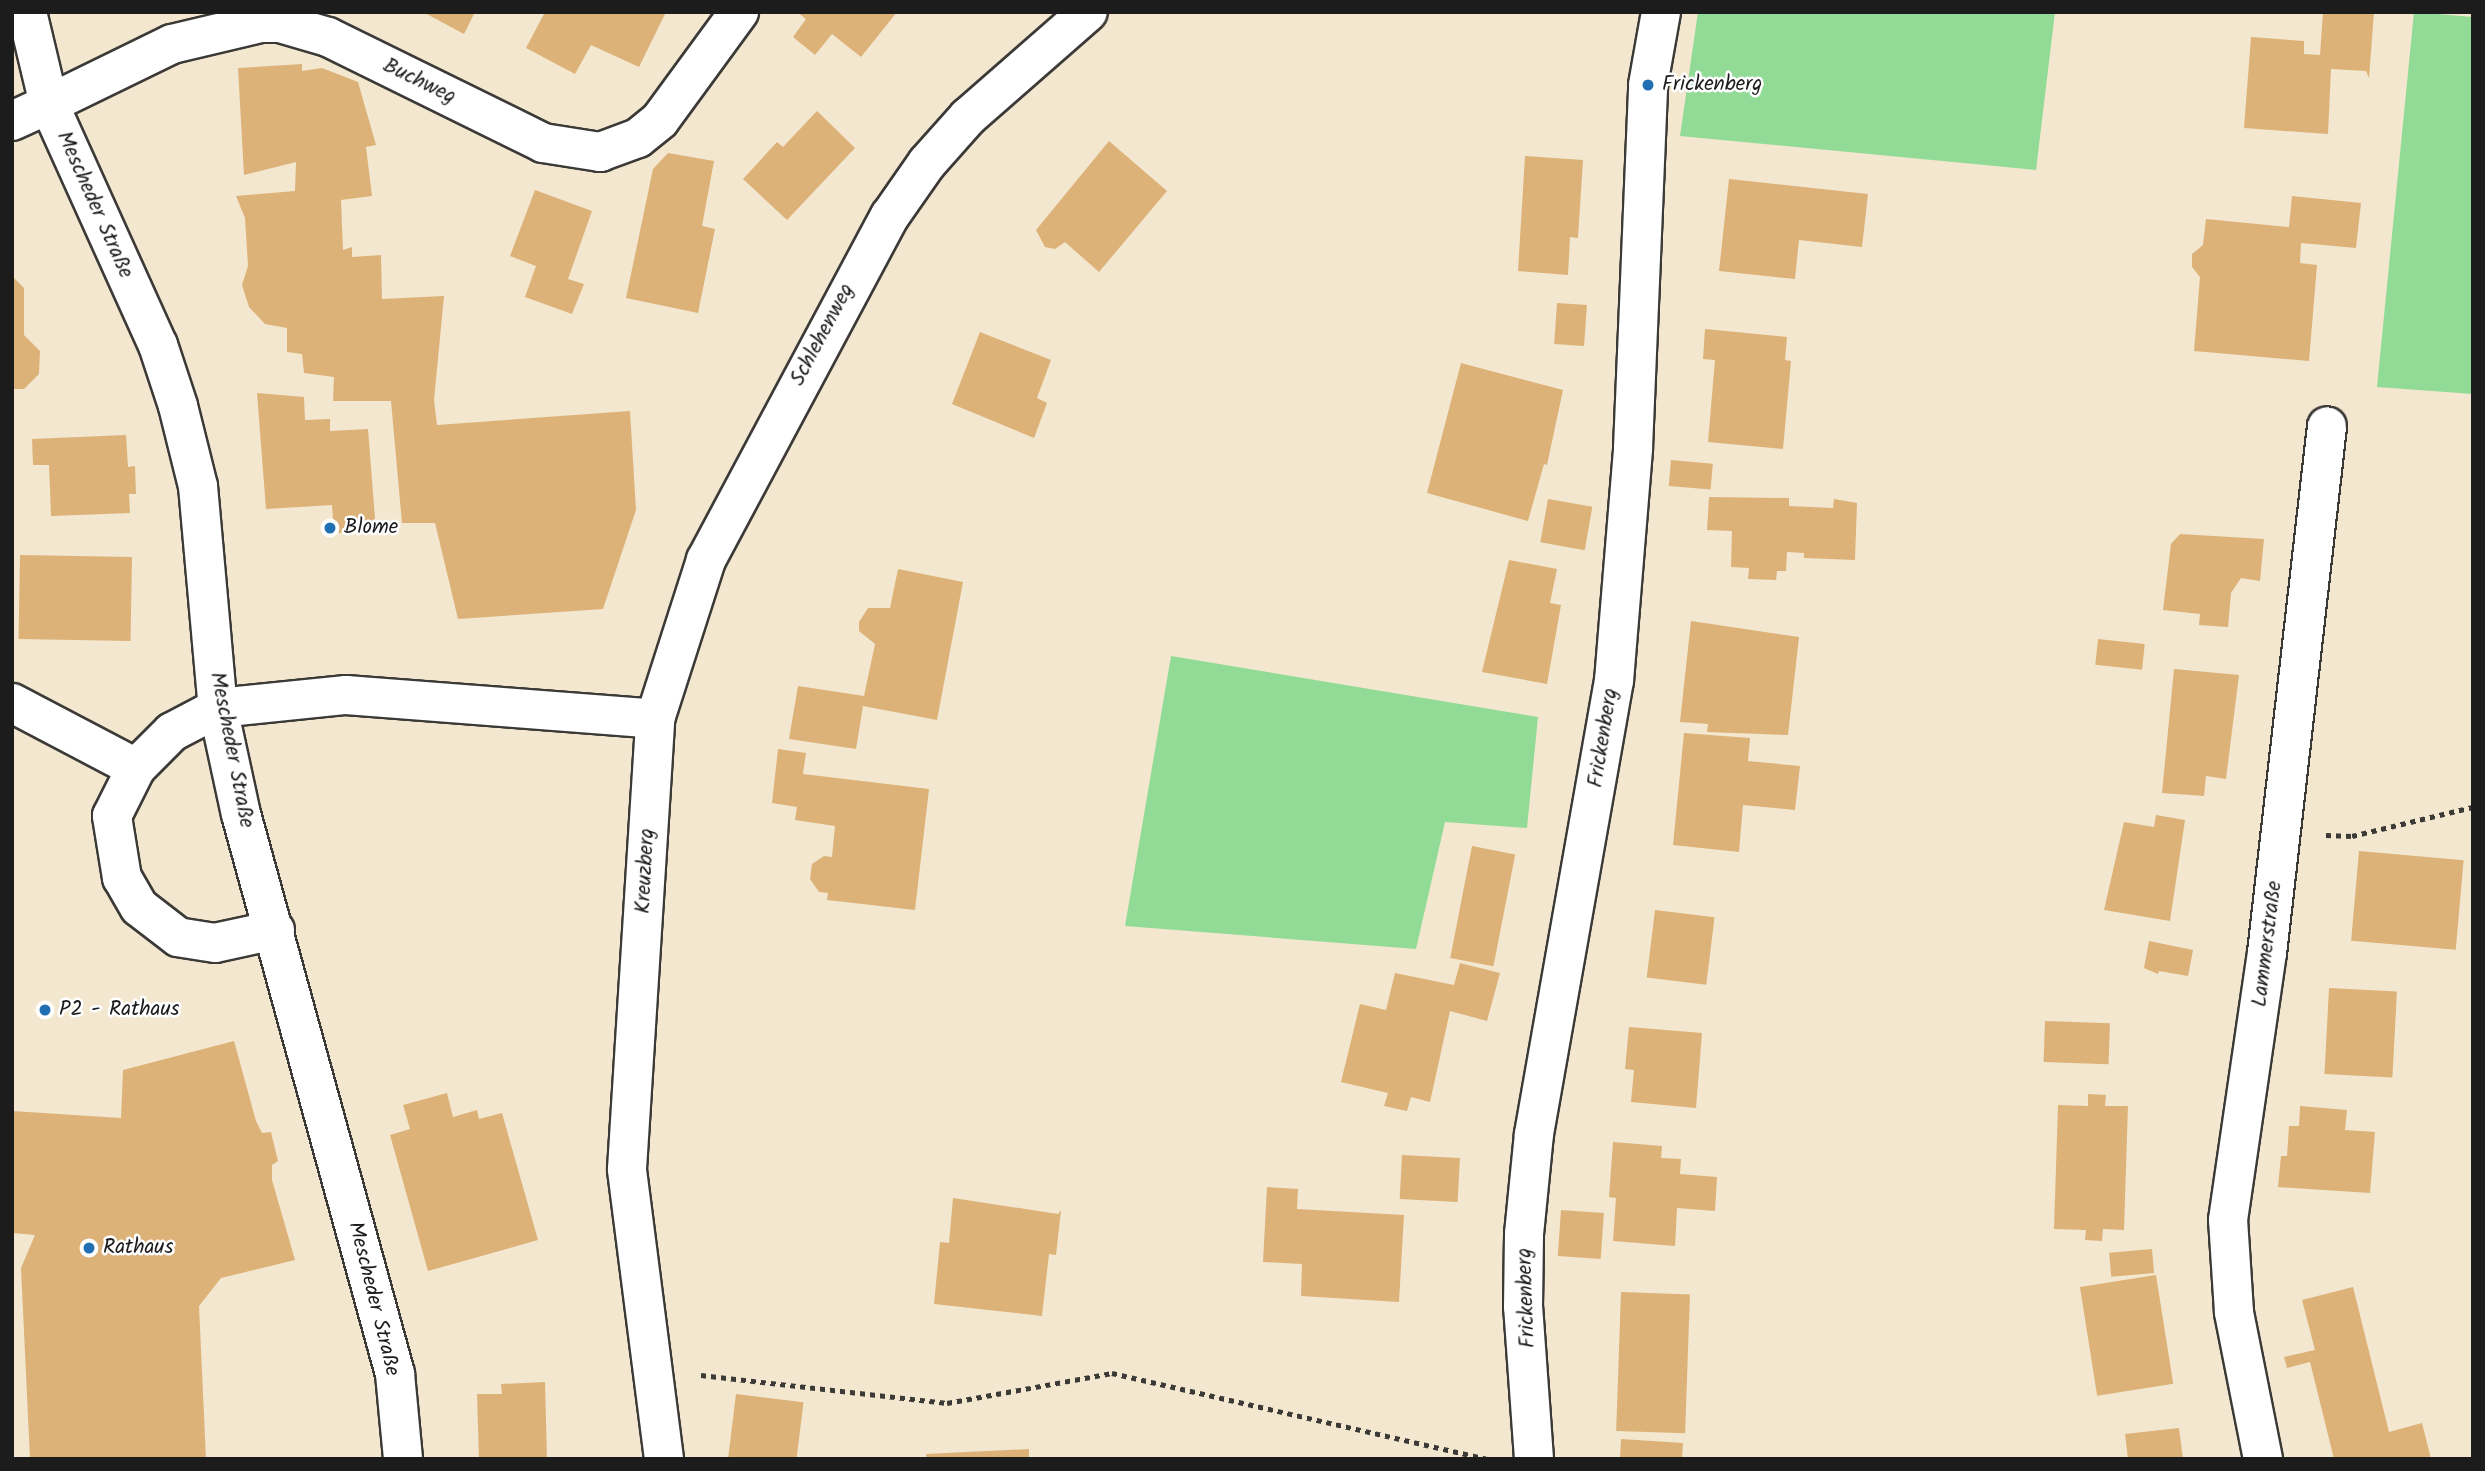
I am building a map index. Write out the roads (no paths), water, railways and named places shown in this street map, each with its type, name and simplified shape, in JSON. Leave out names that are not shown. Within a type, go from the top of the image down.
[{"type":"street","name":"Mescheder Straße","points":[[27,12],[49,104],[158,345],[178,406],[198,486],[218,708],[241,814],[395,1374],[402,1459]]},
{"type":"street","name":"Buchweg","points":[[12,121],[172,44],[260,23],[280,23],[328,37],[543,143],[600,152],[638,138],[660,120],[739,12]]},
{"type":"street","name":"Schlehenweg","points":[[655,719],[706,560],[890,216],[927,163],[968,117],[1087,12]]},
{"type":"street","name":"Frickenberg","points":[[1534,1459],[1523,1307],[1524,1234],[1540,1094],[1614,681],[1633,448],[1648,85],[1661,12]]},
{"type":"street","name":"Lammerstraße","points":[[2263,1459],[2234,1312],[2228,1220],[2240,1117],[2259,1018],[2327,426]]},
{"type":"street","points":[[275,930],[215,943],[178,937],[139,907],[122,878],[112,816],[136,768],[172,732],[218,708],[346,695],[655,719]]},
{"type":"street","points":[[12,703],[136,768]]},
{"type":"street","name":"Kreuzberg","points":[[655,719],[627,1169],[664,1459]]},
{"type":"place","name":"Frickenberg","points":[[1648,85]]},
{"type":"place","name":"Blome","points":[[330,528]]},
{"type":"place","name":"P2 - Rathaus","points":[[45,1010]]},
{"type":"place","name":"Rathaus","points":[[89,1248]]}]
